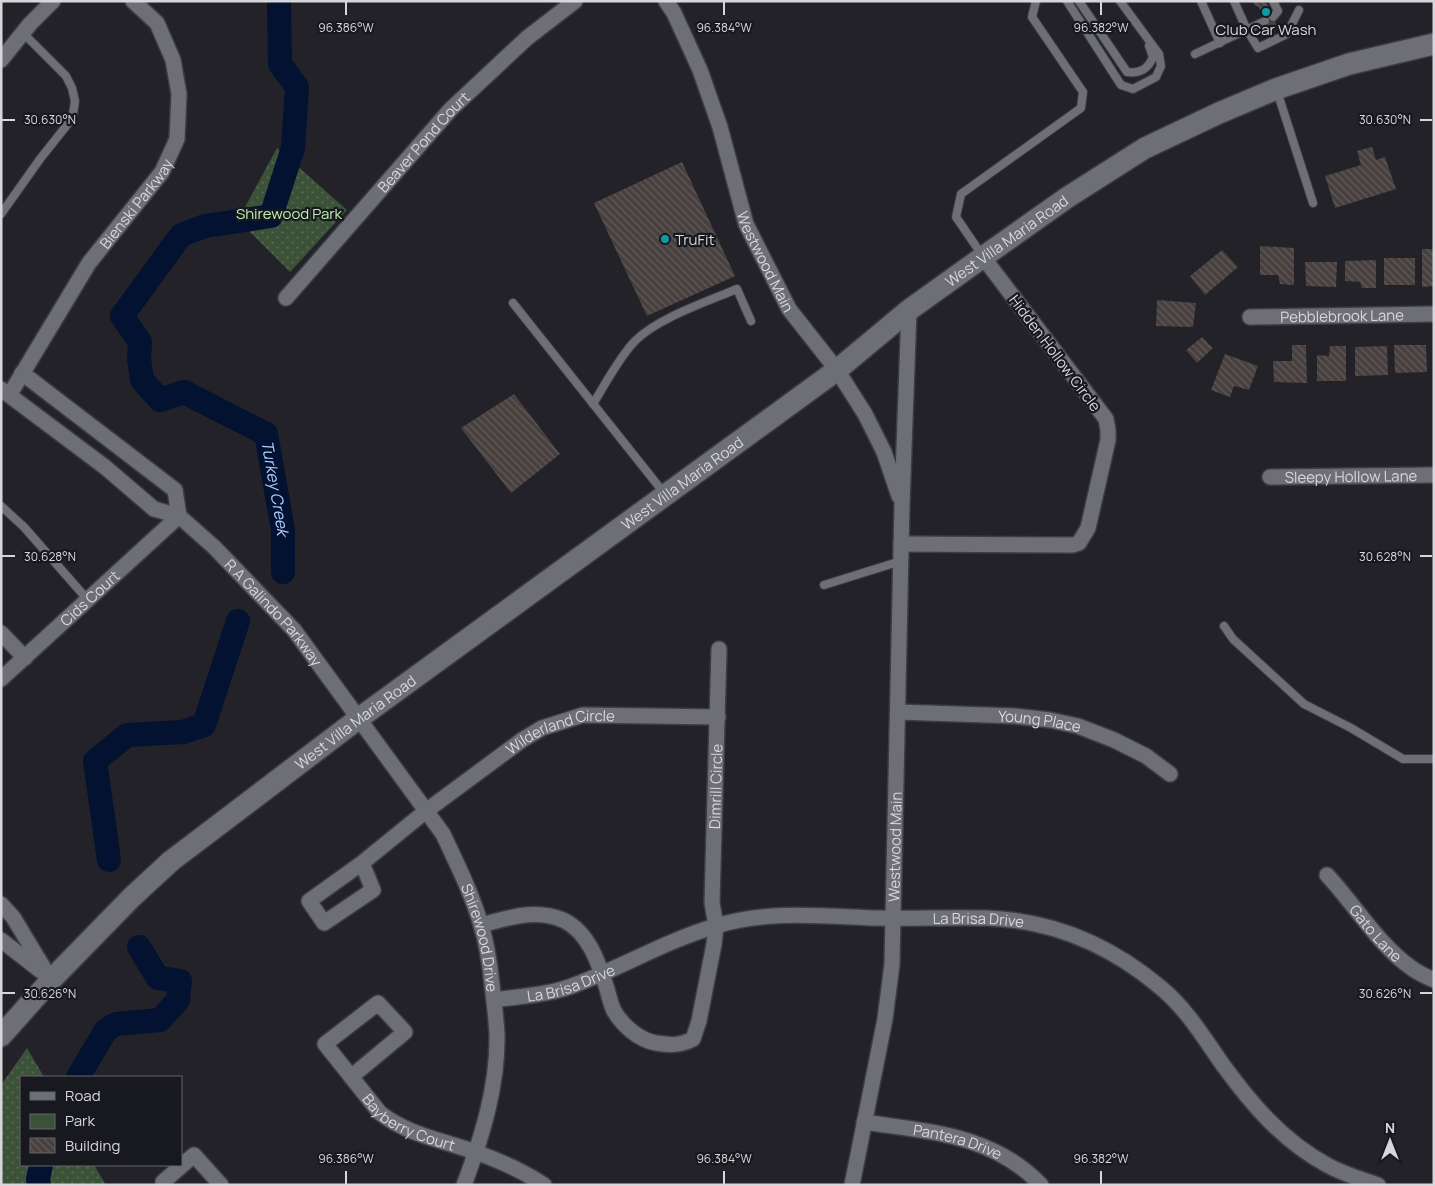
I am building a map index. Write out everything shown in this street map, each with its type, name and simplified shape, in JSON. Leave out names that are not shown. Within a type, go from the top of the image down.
[{"type":"main road","name":"West Villa Maria Road","points":[[1,1036],[51,980],[132,897],[171,861],[358,719],[837,370],[908,310],[1076,192],[1146,148],[1219,113],[1276,89],[1349,64],[1434,44]]},
{"type":"street","points":[[1,60],[53,1]]},
{"type":"street","name":"Bienski Parkway","points":[[5,391],[22,372],[89,263],[162,172],[176,139],[179,94],[173,60],[158,23],[133,1]]},
{"type":"street","name":"Beaver Pond Court","points":[[286,298],[452,109],[527,38],[575,1]]},
{"type":"street","name":"Westwood Main","points":[[666,1],[674,13],[700,70],[720,127],[746,224],[790,309],[837,370],[865,414],[884,452],[902,504]]},
{"type":"street","name":"Hidden Hollow Circle","points":[[901,544],[1073,545],[1079,543],[1088,528],[1108,440],[1106,419],[983,257]]},
{"type":"street","name":"Westwood Main","points":[[852,1185],[885,1020],[892,964],[908,310]]},
{"type":"street","name":"Pebblebrook Lane","points":[[1250,317],[1434,314]]},
{"type":"street","points":[[22,372],[175,490],[179,516]]},
{"type":"street","name":"R A Galindo Parkway","points":[[5,391],[105,467],[154,509],[179,516],[214,547],[294,630],[358,719]]},
{"type":"street","name":"Sleepy Hollow Lane","points":[[1270,477],[1434,475]]},
{"type":"street","name":"Cids Court","points":[[1,679],[179,516]]},
{"type":"street","points":[[1,633],[25,658]]},
{"type":"street","name":"Dimrill Circle","points":[[482,925],[525,914],[538,913],[564,920],[577,928],[586,940],[602,973],[614,1011],[625,1024],[637,1035],[652,1042],[671,1045],[685,1043],[693,1039],[699,1021],[716,926],[712,903],[719,649]]},
{"type":"street","name":"Young Place","points":[[898,712],[1015,716],[1050,720],[1078,726],[1114,740],[1146,756],[1170,774]]},
{"type":"street","name":"Wilderland Circle","points":[[362,863],[426,811],[522,740],[542,728],[583,715],[718,717]]},
{"type":"street","name":"Shirewood Drive","points":[[358,719],[443,834],[482,925],[494,1000],[497,1035],[489,1108],[464,1185]]},
{"type":"street","name":"Gato Lane","points":[[1327,875],[1345,894],[1377,936],[1397,956],[1414,970],[1434,980]]},
{"type":"street","points":[[1,904],[13,917],[51,980]]},
{"type":"street","name":"La Brisa Drive","points":[[494,1000],[549,992],[576,985],[716,926],[748,918],[782,916],[988,918],[1028,923],[1061,931],[1098,945],[1124,960],[1171,995],[1195,1024],[1245,1095],[1272,1124],[1297,1146],[1328,1166],[1378,1185]]},
{"type":"street","points":[[1,940],[51,980]]},
{"type":"street","name":"Bayberry Court","points":[[351,1077],[405,1032],[378,1003],[325,1044],[351,1077],[380,1113],[390,1121],[413,1133],[476,1152],[531,1176],[544,1185]]},
{"type":"street","name":"Pantera Drive","points":[[864,1122],[950,1136],[981,1145],[1006,1156],[1041,1185]]},
{"type":"street","points":[[182,1165],[194,1155],[221,1185]]},
{"type":"street","points":[[162,1182],[181,1166]]},
{"type":"lane","points":[[983,257],[956,217],[961,194],[1081,108],[1083,92],[1032,17],[1036,1]]},
{"type":"lane","points":[[1067,1],[1121,84],[1133,89],[1156,77],[1162,66],[1159,54],[1132,20],[1120,1]]},
{"type":"lane","points":[[1079,1],[1126,72],[1136,73],[1148,67],[1153,57],[1152,50],[1134,27],[1132,20]]},
{"type":"lane","points":[[1201,1],[1220,43]]},
{"type":"lane","points":[[1234,1],[1247,30],[1258,48],[1287,34],[1299,10]]},
{"type":"lane","points":[[1273,1],[1278,11],[1273,17]]},
{"type":"lane","points":[[1195,54],[1265,21]]},
{"type":"lane","points":[[1,214],[66,125],[73,114],[75,100],[66,76],[23,33]]},
{"type":"lane","points":[[1276,89],[1313,203]]},
{"type":"lane","points":[[593,404],[610,375],[634,342],[653,326],[736,289],[752,320]]},
{"type":"lane","points":[[513,303],[665,495]]},
{"type":"lane","points":[[1,506],[24,527],[87,599]]},
{"type":"lane","points":[[824,585],[901,561]]},
{"type":"lane","points":[[1224,626],[1232,639],[1304,704],[1403,759],[1434,759]]},
{"type":"green space","name":"Shirewood Park","points":[[277,148],[347,210],[290,272],[238,220]]},
{"type":"green space","points":[[27,1048],[43,1076],[20,1076],[20,1166],[95,1166],[106,1185],[1,1185],[1,1085]]},
{"type":"building","name":"Club Car Wash","points":[[1253,1],[1266,1],[1278,29],[1270,32],[1259,7],[1254,5]]},
{"type":"building","points":[[1372,147],[1376,160],[1385,157],[1396,189],[1335,208],[1325,176],[1361,165],[1357,151]]},
{"type":"building","name":"TruFit","points":[[682,162],[735,276],[647,316],[594,203]]},
{"type":"building","points":[[1260,246],[1294,248],[1294,285],[1280,284],[1278,275],[1260,275]]},
{"type":"building","points":[[1422,249],[1434,249],[1434,286],[1422,287]]},
{"type":"building","points":[[1222,250],[1238,267],[1205,295],[1190,276]]},
{"type":"building","points":[[1384,258],[1415,258],[1415,285],[1384,285]]},
{"type":"building","points":[[1376,260],[1376,288],[1362,288],[1360,282],[1345,281],[1345,261]]},
{"type":"building","points":[[1305,262],[1337,262],[1336,287],[1306,286]]},
{"type":"building","points":[[1157,300],[1196,303],[1193,327],[1156,326]]},
{"type":"building","points":[[1202,337],[1213,348],[1197,363],[1186,350]]},
{"type":"building","points":[[1292,345],[1306,345],[1307,383],[1274,382],[1273,361],[1292,361]]},
{"type":"building","points":[[1394,345],[1426,345],[1427,372],[1395,373]]},
{"type":"building","points":[[1330,346],[1346,346],[1346,381],[1317,381],[1317,355],[1329,356]]},
{"type":"building","points":[[1387,346],[1388,375],[1355,376],[1355,347]]},
{"type":"building","points":[[1225,354],[1258,366],[1249,390],[1234,386],[1230,397],[1211,390]]},
{"type":"building","points":[[514,394],[560,454],[511,493],[461,428]]},
{"type":"waterway","name":"Turkey Creek","points":[[279,1],[280,64],[297,87],[293,148],[271,216],[205,226],[181,235],[122,316],[140,342],[139,359],[142,380],[160,400],[184,392],[266,434],[283,530],[283,572]]},
{"type":"waterway","name":"Turkey Creek","points":[[109,860],[95,761],[127,735],[183,732],[204,725],[238,621]]},
{"type":"waterway","name":"Turkey Creek","points":[[79,1076],[106,1030],[116,1024],[160,1020],[178,1000],[180,981],[158,978],[139,947]]},
{"type":"waterway","name":"Turkey Creek","points":[[39,1185],[38,1179],[41,1166]]},
{"type":"place","name":"Club Car Wash","points":[[1266,12]]},
{"type":"place","name":"TruFit","points":[[665,239]]}]
